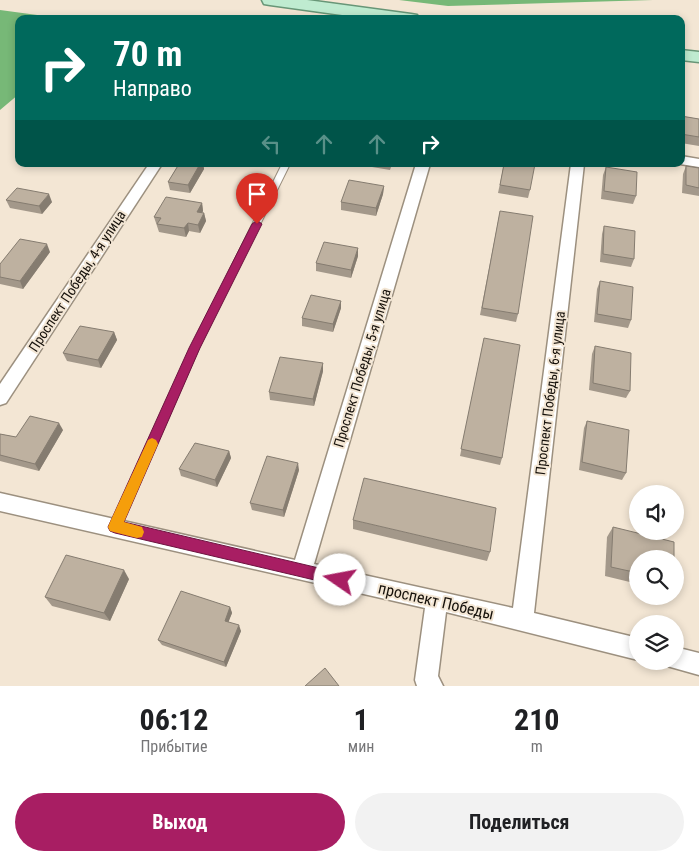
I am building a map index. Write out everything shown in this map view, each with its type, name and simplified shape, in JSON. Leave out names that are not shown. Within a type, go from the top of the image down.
[{"type":"main road","points":[[270,0],[381,15]]},
{"type":"main road","points":[[685,55],[699,57]]},
{"type":"street","points":[[685,161],[699,163]]},
{"type":"street","name":"Проспект Победы, 4-я улица","points":[[0,398],[153,167]]},
{"type":"street","name":"Проспект Победы, 5-я улица","points":[[302,571],[422,167]]},
{"type":"street","name":"Проспект Победы, 6-я улица","points":[[522,622],[578,167]]},
{"type":"street","name":"проспект Победы","points":[[0,502],[437,600],[629,647]]},
{"type":"street","points":[[432,686],[426,680],[437,600]]},
{"type":"street","points":[[684,660],[699,664]]},
{"type":"lane","points":[[115,527],[194,348],[284,167]]},
{"type":"green space","points":[[399,0],[653,0],[448,6]]},
{"type":"green space","points":[[0,10],[37,15],[15,15],[15,97],[0,110]]},
{"type":"building","points":[[685,117],[699,119],[699,137],[685,135]]},
{"type":"building","points":[[686,166],[699,168],[699,188],[686,185]]},
{"type":"building","points":[[177,167],[198,167],[188,185],[168,182]]},
{"type":"building","points":[[503,167],[534,167],[530,190],[500,185]]},
{"type":"building","points":[[606,167],[637,172],[636,196],[604,191]]},
{"type":"building","points":[[349,180],[384,186],[376,208],[341,202]]},
{"type":"building","points":[[17,188],[49,194],[39,206],[6,200]]},
{"type":"building","points":[[166,197],[202,203],[197,212],[204,213],[198,225],[188,223],[184,228],[157,224],[161,218],[154,217]]},
{"type":"building","points":[[500,211],[533,216],[518,314],[482,308]]},
{"type":"building","points":[[604,226],[635,231],[634,259],[603,254]]},
{"type":"building","points":[[20,239],[47,244],[20,281],[0,277],[0,264]]},
{"type":"building","points":[[324,242],[358,248],[351,270],[316,263]]},
{"type":"building","points":[[600,281],[633,287],[631,320],[597,314]]},
{"type":"building","points":[[311,295],[341,301],[333,324],[302,318]]},
{"type":"building","points":[[80,326],[114,332],[98,360],[63,353]]},
{"type":"building","points":[[484,338],[520,345],[502,458],[461,449]]},
{"type":"building","points":[[595,346],[631,353],[630,391],[593,383]]},
{"type":"building","points":[[280,357],[323,363],[313,399],[269,392]]},
{"type":"building","points":[[30,416],[59,423],[35,464],[0,455],[0,434],[16,437]]},
{"type":"building","points":[[587,421],[629,430],[626,473],[582,462]]},
{"type":"building","points":[[195,443],[229,451],[215,480],[179,469]]},
{"type":"building","points":[[267,456],[298,463],[283,510],[250,503]]},
{"type":"building","points":[[364,478],[496,508],[490,552],[353,520]]},
{"type":"building","points":[[613,527],[629,531],[629,540],[666,540],[674,542],[674,550],[629,550],[629,571],[611,567]]},
{"type":"building","points":[[66,555],[124,570],[104,613],[45,597]]},
{"type":"building","points":[[181,591],[230,607],[225,621],[239,625],[224,662],[158,640]]},
{"type":"building","points":[[325,668],[339,686],[305,686]]},
{"type":"slow traffic","points":[[137,532],[115,527],[152,444]]},
{"type":"route","points":[[257,224],[194,348],[115,527],[340,580]]}]
